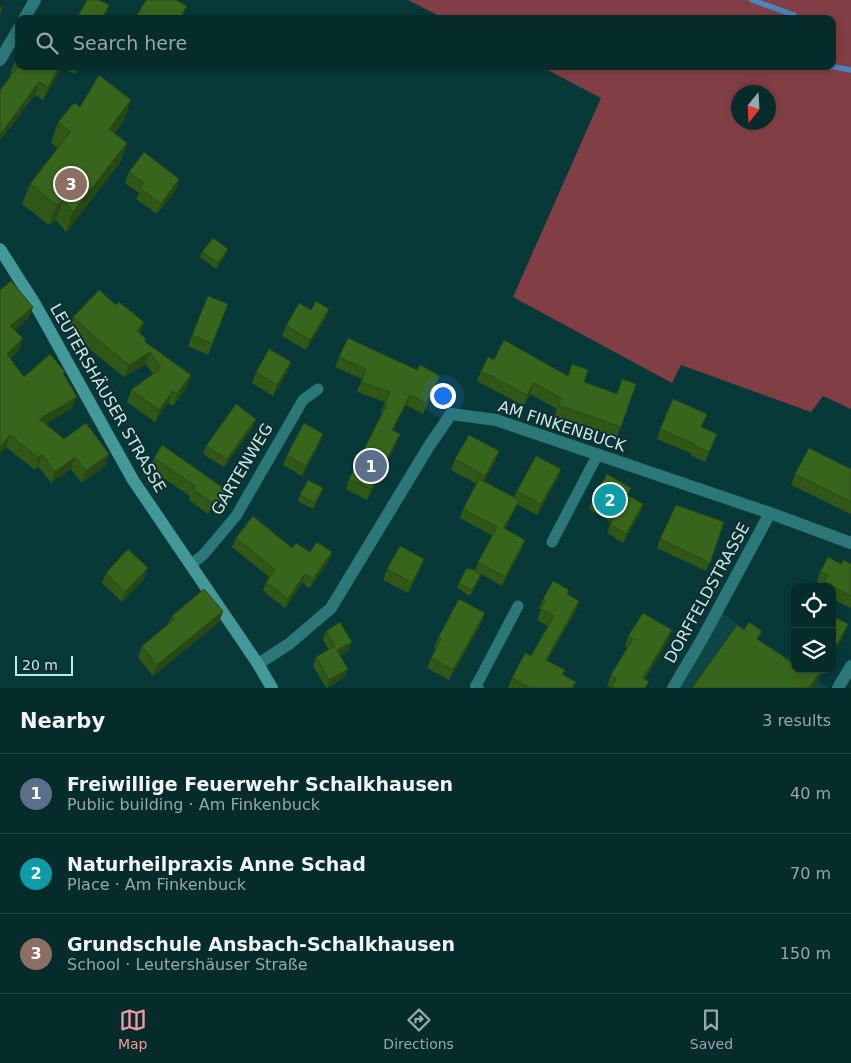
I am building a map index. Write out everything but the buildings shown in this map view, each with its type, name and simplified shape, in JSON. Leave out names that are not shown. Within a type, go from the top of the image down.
[{"type":"main road","name":"LEUTERSHÄUSER STRASSE","points":[[0,249],[35,304],[133,480],[258,664],[272,688]]},
{"type":"street","points":[[26,15],[35,0]]},
{"type":"street","points":[[0,60],[15,35]]},
{"type":"street","name":"AM FINKENBUCK","points":[[258,664],[289,644],[331,608],[429,446],[451,414],[496,420],[770,513],[851,543]]},
{"type":"street","name":"DORFFELDSTRASSE","points":[[673,688],[701,641],[770,513]]},
{"type":"street","points":[[838,688],[851,666]]},
{"type":"lane","name":"GARTENWEG","points":[[191,565],[204,554],[236,516],[303,400],[318,389]]},
{"type":"lane","points":[[552,542],[598,454]]},
{"type":"lane","points":[[477,687],[518,606]]},
{"type":"shaded area","points":[[408,0],[851,0],[851,409],[823,396],[811,412],[681,365],[672,383],[513,297],[601,98],[548,70],[836,70],[836,15],[437,15]]},
{"type":"shaded area","points":[[722,613],[791,662],[791,673],[807,673],[828,688],[679,688]]},
{"type":"waterway","points":[[752,0],[794,15]]},
{"type":"waterway","points":[[836,67],[851,70]]},
{"type":"place","name":"Grundschule Ansbach-Schalkhausen","points":[[71,184]]},
{"type":"place","name":"Freiwillige Feuerwehr Schalkhausen","points":[[371,466]]},
{"type":"place","name":"Naturheilpraxis Anne Schad","points":[[610,500]]}]
